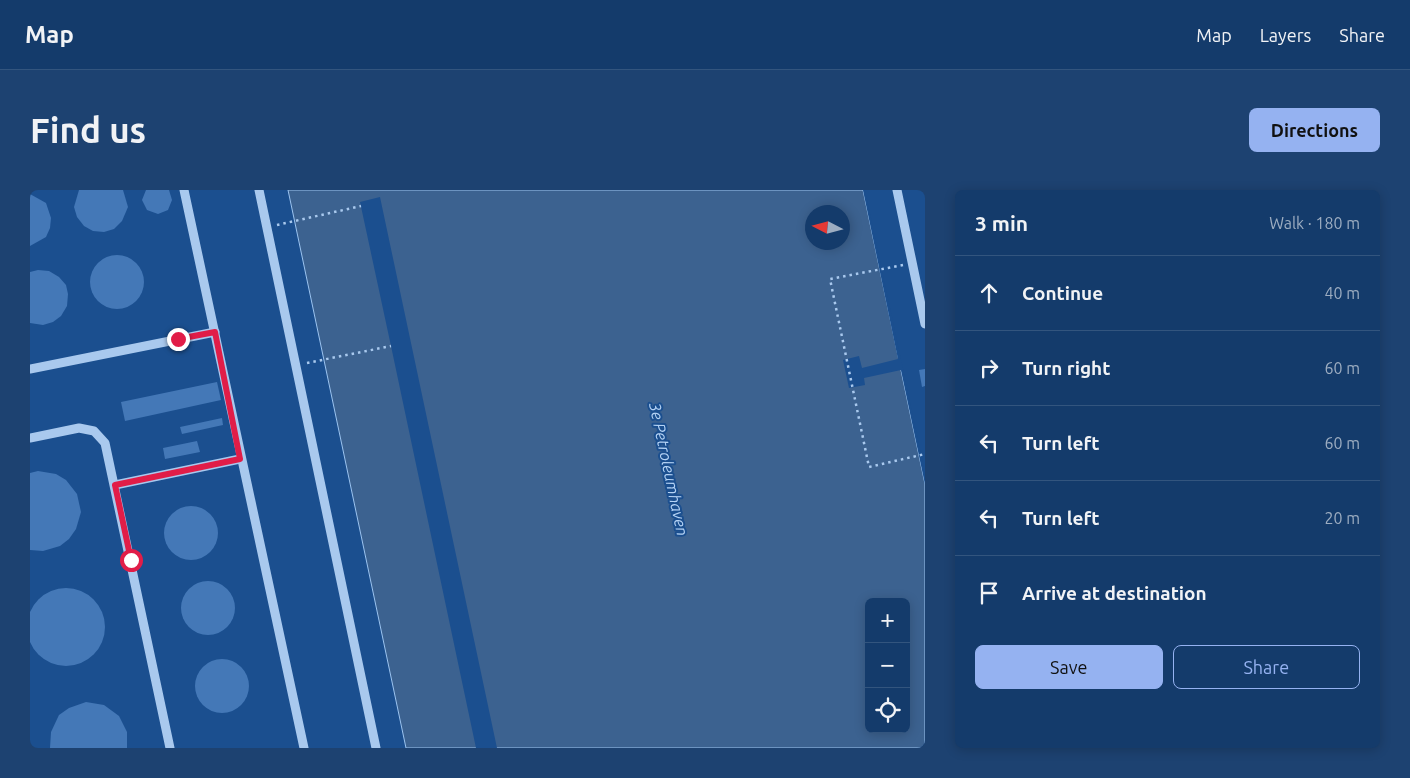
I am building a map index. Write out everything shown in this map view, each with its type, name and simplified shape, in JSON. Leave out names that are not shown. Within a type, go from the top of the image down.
[{"type":"lane","points":[[184,190],[240,459],[304,748]]},
{"type":"lane","points":[[259,190],[376,748]]},
{"type":"lane","points":[[896,190],[925,324]]},
{"type":"lane","points":[[30,369],[215,332]]},
{"type":"lane","points":[[30,438],[79,428],[94,431],[105,443],[170,748]]},
{"type":"lane","points":[[115,485],[240,459]]},
{"type":"path","points":[[273,226],[361,206]]},
{"type":"path","points":[[906,264],[830,280],[869,467],[925,454]]},
{"type":"path","points":[[296,365],[390,346]]},
{"type":"water","name":"3e Petroleumhaven","points":[[288,190],[863,190],[925,484],[925,748],[406,748]]},
{"type":"pier","points":[[863,190],[865,190],[925,472],[925,484],[901,370],[864,378],[865,385],[849,388],[843,360],[859,356],[862,368],[898,359]]},
{"type":"pier","points":[[380,197],[497,748],[476,748],[360,202]]},
{"type":"building","points":[[79,190],[123,190],[128,207],[122,221],[114,229],[104,232],[93,231],[84,226],[77,217],[74,207]]},
{"type":"building","points":[[146,190],[169,190],[172,200],[168,210],[158,214],[147,210],[142,200]]},
{"type":"building","points":[[30,194],[46,203],[51,218],[50,228],[46,237],[30,246]]},
{"type":"building","points":[[117,255],[127,257],[136,263],[142,272],[144,282],[142,292],[136,301],[127,307],[117,309],[107,307],[98,301],[92,292],[90,282],[92,272],[98,263],[107,257]]},
{"type":"building","points":[[38,270],[49,271],[59,277],[66,285],[68,294],[67,306],[61,316],[53,322],[43,325],[30,323],[30,272]]},
{"type":"building","points":[[925,369],[925,386],[922,387],[919,370]]},
{"type":"building","points":[[217,382],[221,400],[125,421],[121,402]]},
{"type":"building","points":[[222,418],[223,425],[182,434],[180,427]]},
{"type":"building","points":[[197,441],[200,452],[165,459],[163,448]]},
{"type":"building","points":[[38,471],[56,474],[66,480],[77,494],[81,512],[76,529],[69,539],[60,546],[43,551],[30,550],[30,473]]},
{"type":"building","points":[[191,506],[201,508],[210,514],[216,523],[218,533],[216,543],[210,552],[201,558],[191,560],[181,558],[172,552],[166,543],[164,533],[166,523],[172,514],[181,508]]},
{"type":"building","points":[[203,581],[213,581],[223,585],[231,593],[235,608],[231,623],[223,631],[213,635],[203,635],[193,631],[185,623],[181,613],[181,603],[185,593],[193,585]]},
{"type":"building","points":[[66,588],[81,591],[94,599],[102,612],[105,627],[102,642],[94,655],[81,663],[66,666],[51,663],[38,655],[30,642],[27,627],[30,612],[38,599],[51,591]]},
{"type":"building","points":[[222,659],[232,661],[241,667],[247,676],[249,686],[247,696],[241,705],[232,711],[222,713],[212,711],[203,705],[197,696],[195,686],[197,676],[203,667],[212,661]]},
{"type":"building","points":[[86,702],[104,705],[119,716],[127,732],[127,748],[50,748],[51,732],[59,715],[69,708]]},
{"type":"route","points":[[131,560],[115,485],[240,459],[215,332],[178,339]]}]
